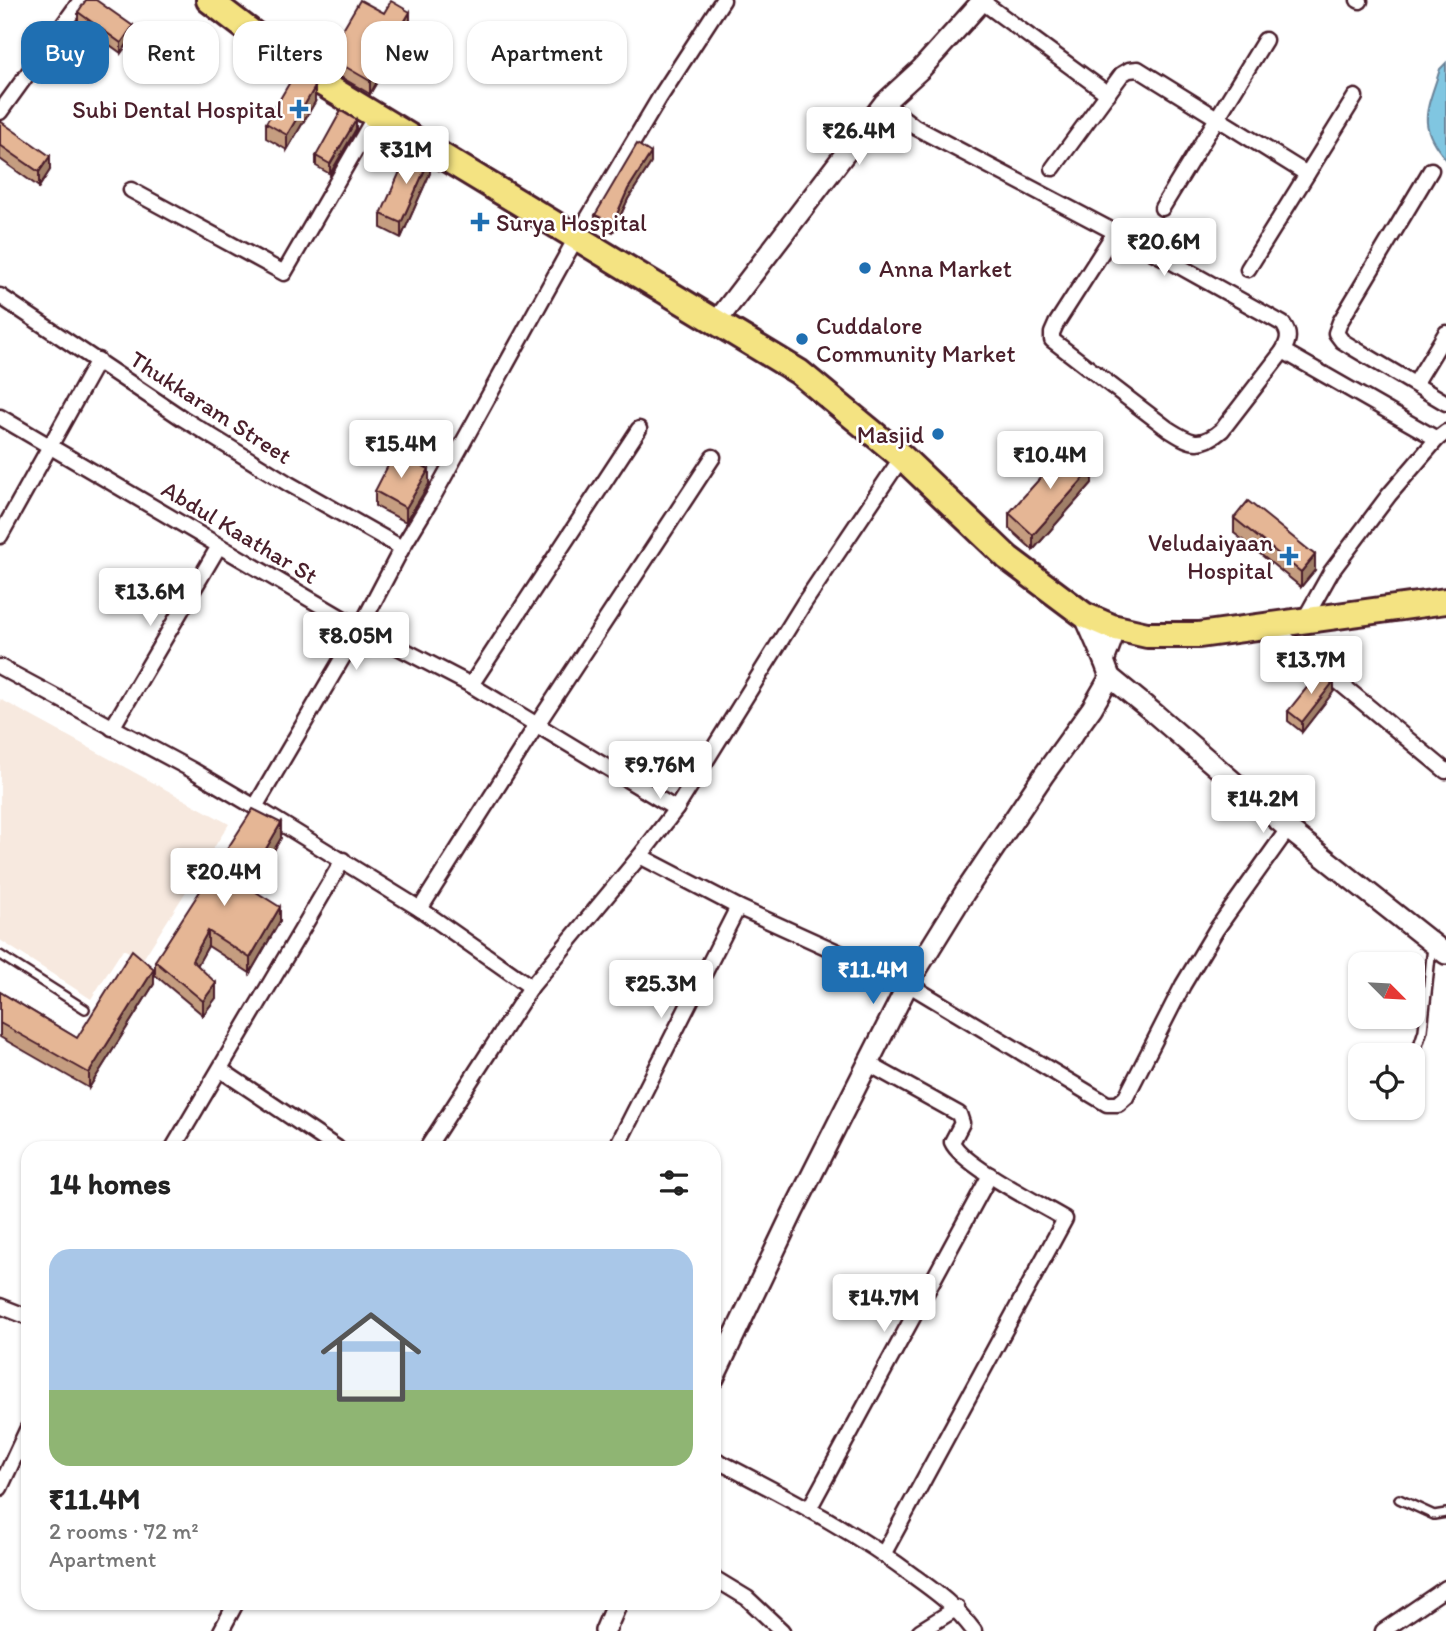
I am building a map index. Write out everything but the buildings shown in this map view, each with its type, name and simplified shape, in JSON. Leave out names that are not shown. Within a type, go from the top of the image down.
[{"type":"highway","points":[[209,0],[305,73],[799,372],[902,457],[1008,558],[1084,615],[1118,628],[1147,635],[1199,635],[1446,601]]},
{"type":"street","points":[[0,112],[81,0]]},
{"type":"street","points":[[255,807],[360,628],[576,238],[679,66],[723,0]]},
{"type":"street","points":[[717,321],[884,103],[921,69],[982,0],[1108,94]]},
{"type":"street","points":[[1162,208],[1265,40]]},
{"type":"street","points":[[1054,168],[1122,74],[1138,69],[1307,174]]},
{"type":"street","points":[[1248,269],[1354,97]]},
{"type":"street","points":[[884,103],[915,127],[1115,232],[1283,324],[1288,332],[1288,341],[1283,351],[1222,430],[1210,440],[1198,443],[1168,429],[1052,340],[1056,324],[1115,232]]},
{"type":"street","points":[[131,190],[284,273],[375,116]]},
{"type":"street","points":[[1431,170],[1336,333],[1342,341],[1446,403]]},
{"type":"street","name":"Thukkaram Street","points":[[0,296],[182,418],[277,477],[402,548]]},
{"type":"street","points":[[1415,384],[1446,333]]},
{"type":"street","points":[[1283,351],[1441,435],[1389,495],[1331,572],[1303,622]]},
{"type":"street","points":[[0,536],[99,360]]},
{"type":"street","name":"Abdul Kaathar St","points":[[0,417],[360,628],[471,685],[676,809]]},
{"type":"street","points":[[471,685],[639,429]]},
{"type":"street","points":[[420,909],[536,726],[713,457]]},
{"type":"street","points":[[432,1141],[531,987],[676,809],[804,603],[902,457]]},
{"type":"street","points":[[111,728],[219,546]]},
{"type":"street","points":[[1084,615],[1107,669],[1288,829],[1439,948]]},
{"type":"street","points":[[1271,626],[1446,771]]},
{"type":"street","points":[[721,1360],[908,984],[965,892],[1092,708],[1107,669],[1114,634],[1118,628]]},
{"type":"street","points":[[0,667],[194,771],[343,860],[420,909],[531,987]]},
{"type":"street","points":[[640,856],[738,907],[908,984],[1107,1104],[1118,1104],[1126,1097],[1183,985],[1216,930],[1288,829]]},
{"type":"street","points":[[177,1141],[343,860]]},
{"type":"street","points":[[620,1141],[738,907]]},
{"type":"street","points":[[867,1063],[959,1114],[962,1123],[952,1142],[956,1150],[990,1175],[1065,1219],[884,1553]]},
{"type":"street","points":[[220,1069],[327,1141]]},
{"type":"street","points":[[809,1509],[990,1175]]},
{"type":"street","points":[[0,1306],[21,1314]]},
{"type":"street","points":[[0,1488],[21,1443]]},
{"type":"street","points":[[721,1463],[809,1509],[884,1553],[957,1608],[975,1631]]},
{"type":"street","points":[[721,1582],[747,1598],[782,1631]]},
{"type":"street","points":[[1383,1631],[1446,1588]]},
{"type":"street","points":[[920,1631],[957,1608]]},
{"type":"street","points":[[220,1631],[232,1610]]},
{"type":"street","points":[[610,1629],[615,1610]]},
{"type":"lane","points":[[1419,1043],[1439,948]]},
{"type":"lane","points":[[0,955],[85,1009]]},
{"type":"lane","points":[[1398,1499],[1434,1515],[1446,1513]]},
{"type":"shaded area","points":[[0,699],[229,824],[143,959],[123,949],[91,999],[0,940]]},
{"type":"water","points":[[1446,63],[1446,159],[1430,136],[1427,116],[1440,69]]},
{"type":"place","name":"Subi Dental Hospital","points":[[299,109]]},
{"type":"place","name":"Surya Hospital","points":[[480,222]]},
{"type":"place","name":"Anna Market","points":[[865,268]]},
{"type":"place","name":"Cuddalore Community Market","points":[[802,339]]},
{"type":"place","name":"Masjid","points":[[938,434]]},
{"type":"place","name":"Veludaiyaan Hospital","points":[[1289,556]]}]
